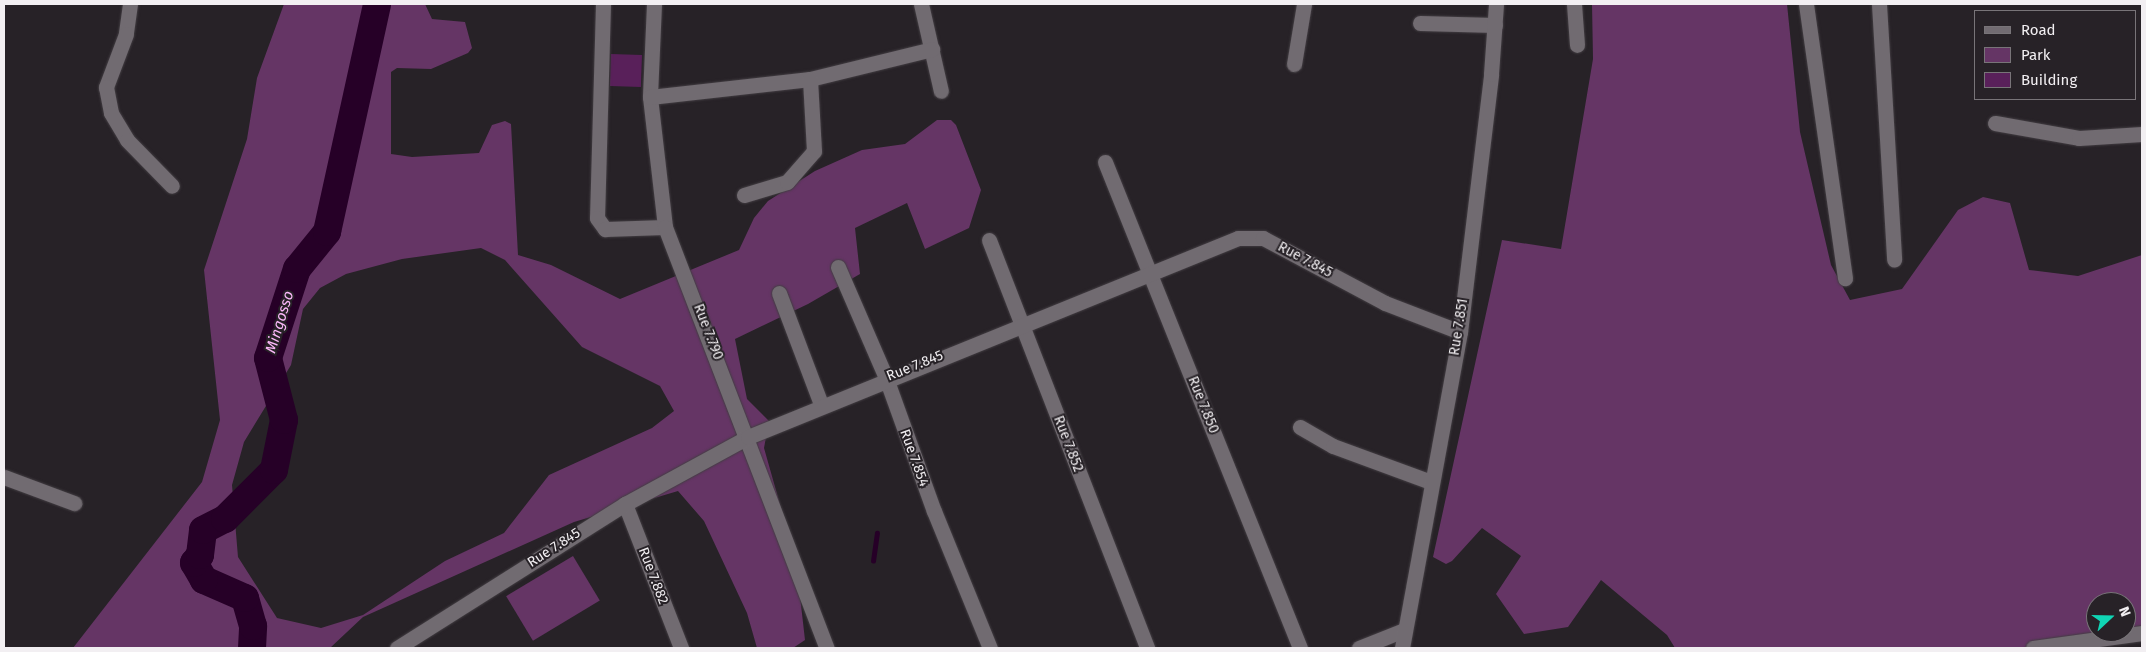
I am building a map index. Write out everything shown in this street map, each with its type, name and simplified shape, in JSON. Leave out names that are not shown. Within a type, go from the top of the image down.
[{"type":"street","points":[[130,4],[126,34],[106,87],[111,113],[127,140],[172,186]]},
{"type":"street","points":[[603,4],[597,218],[605,229],[666,227]]},
{"type":"street","name":"Rue 7.790","points":[[654,4],[650,97],[666,227],[748,437],[827,648]]},
{"type":"street","points":[[921,4],[941,91]]},
{"type":"street","points":[[1294,64],[1304,4]]},
{"type":"street","name":"Rue 7.851","points":[[1402,648],[1460,332],[1496,4]]},
{"type":"street","points":[[1574,4],[1577,45]]},
{"type":"street","points":[[1806,4],[1845,278]]},
{"type":"street","points":[[1879,4],[1894,260]]},
{"type":"street","points":[[1420,23],[1495,25]]},
{"type":"street","points":[[650,97],[810,79],[932,49]]},
{"type":"street","points":[[744,195],[787,182],[814,151],[810,79]]},
{"type":"street","points":[[1995,123],[2079,138],[2142,134]]},
{"type":"street","name":"Rue 7.850","points":[[1105,162],[1300,648]]},
{"type":"street","name":"Rue 7.845","points":[[397,648],[422,642],[625,504],[748,437],[821,404],[1238,238],[1256,236],[1385,302],[1460,332]]},
{"type":"street","name":"Rue 7.852","points":[[989,240],[1147,648]]},
{"type":"street","name":"Rue 7.854","points":[[838,267],[886,378],[934,511],[990,648]]},
{"type":"street","points":[[779,293],[821,404]]},
{"type":"street","points":[[1300,427],[1333,446],[1431,482]]},
{"type":"street","points":[[4,477],[74,503]]},
{"type":"street","name":"Rue 7.882","points":[[625,504],[676,646]]},
{"type":"street","points":[[1359,648],[1404,630]]},
{"type":"street","points":[[2033,648],[2142,633]]},
{"type":"green space","points":[[284,4],[425,4],[432,19],[465,22],[472,48],[468,53],[431,69],[397,68],[391,72],[391,154],[412,157],[479,153],[492,125],[505,121],[511,124],[518,255],[551,265],[620,299],[739,250],[754,218],[768,201],[815,171],[862,150],[905,144],[937,120],[951,120],[956,125],[981,190],[969,228],[925,249],[907,203],[855,228],[860,274],[808,304],[735,339],[747,399],[769,421],[764,448],[796,561],[805,640],[793,648],[757,648],[747,613],[704,521],[678,491],[574,522],[363,617],[330,648],[73,648],[202,482],[220,420],[204,270],[247,139],[257,78]],"holes":[[[481,248],[505,260],[582,347],[660,386],[674,411],[652,428],[549,475],[504,533],[445,561],[363,615],[321,628],[277,618],[238,557],[232,485],[244,442],[291,365],[303,309],[320,288],[346,274],[402,259]]]},
{"type":"green space","points":[[1592,4],[1787,4],[1800,132],[1831,265],[1850,300],[1902,289],[1958,210],[1983,197],[2010,203],[2029,270],[2078,276],[2142,255],[2142,630],[2136,631],[2136,592],[2086,592],[2086,639],[2025,648],[1675,648],[1667,635],[1601,580],[1568,627],[1524,634],[1496,594],[1521,556],[1482,528],[1452,561],[1446,564],[1433,557],[1502,240],[1561,249],[1593,59]]},
{"type":"green space","points":[[573,556],[600,601],[533,641],[506,596]]},
{"type":"building","points":[[611,54],[642,55],[641,87],[610,86]]},
{"type":"waterway","name":"Mingosso","points":[[252,648],[253,626],[245,598],[204,580],[194,563],[200,555],[203,530],[225,519],[274,470],[284,420],[268,358],[297,269],[327,232],[377,4]]},
{"type":"waterway","points":[[873,561],[877,533]]}]
